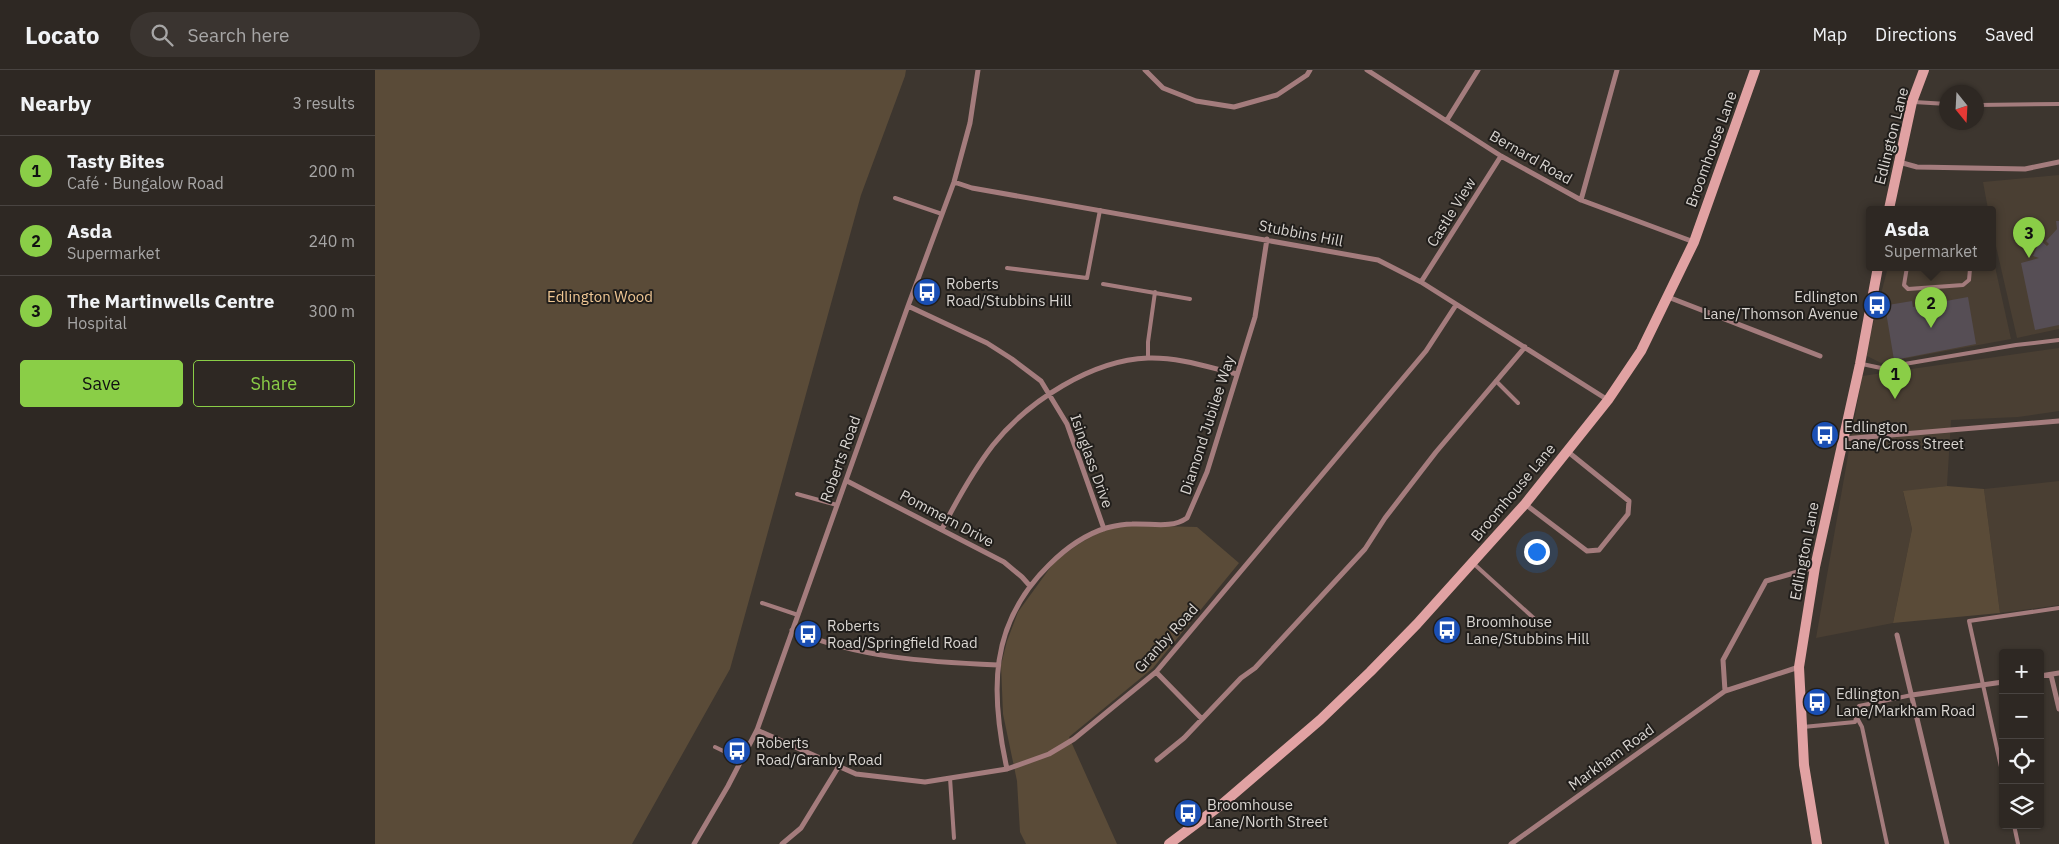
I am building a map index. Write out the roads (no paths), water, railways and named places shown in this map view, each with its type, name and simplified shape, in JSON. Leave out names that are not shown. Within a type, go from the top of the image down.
[{"type":"street","name":"Roberts Road","points":[[694,844],[757,730],[954,182],[970,124],[978,70]]},
{"type":"street","points":[[1145,70],[1163,88],[1196,102],[1234,107],[1277,95],[1307,75],[1310,70]]},
{"type":"street","name":"Bernard Road","points":[[1367,70],[1501,156],[1581,200],[1694,242]]},
{"type":"street","points":[[1447,120],[1477,70]]},
{"type":"street","points":[[1581,200],[1617,70]]},
{"type":"street","name":"Broomhouse Lane","points":[[1169,844],[1221,805],[1320,720],[1370,672],[1417,624],[1525,504],[1608,400],[1641,351],[1694,242],[1755,70]]},
{"type":"street","name":"Edlington Lane","points":[[1890,206],[1912,102],[1924,70]]},
{"type":"street","name":"Castle View","points":[[1421,282],[1501,156]]},
{"type":"street","points":[[1899,162],[1917,167],[2025,169],[2059,162]]},
{"type":"street","name":"Stubbins Hill","points":[[954,182],[972,188],[1378,260],[1421,282],[1608,400]]},
{"type":"street","name":"Diamond Jubilee Way","points":[[1007,769],[998,713],[997,664],[1007,627],[1020,600],[1041,573],[1080,540],[1104,529],[1131,524],[1173,524],[1187,518],[1207,472],[1255,317],[1267,239]]},
{"type":"street","name":"Edlington Lane","points":[[1817,844],[1805,773],[1799,666],[1815,567],[1860,364],[1877,271]]},
{"type":"street","points":[[1668,297],[1820,356]]},
{"type":"street","name":"Granby Road","points":[[757,730],[856,774],[925,782],[1007,769],[1049,754],[1074,739],[1156,672],[1427,351],[1455,305]]},
{"type":"street","name":"Isinglass Drive","points":[[908,306],[954,326],[993,347],[1041,381],[1051,394],[1067,424],[1104,529]]},
{"type":"street","points":[[1157,760],[1184,738],[1241,678],[1255,668],[1365,549],[1385,518],[1436,452],[1525,347]]},
{"type":"street","points":[[942,529],[973,474],[994,444],[1028,411],[1051,394],[1086,373],[1116,362],[1148,358],[1175,359],[1237,374]]},
{"type":"street","points":[[1842,439],[2059,421]]},
{"type":"street","points":[[1525,504],[1587,551],[1599,550],[1628,514],[1629,501],[1567,451]]},
{"type":"street","name":"Pommern Drive","points":[[847,481],[1004,562],[1030,586]]},
{"type":"street","points":[[1725,691],[1723,660],[1766,581],[1815,567]]},
{"type":"street","points":[[792,630],[825,642],[887,656],[932,662],[997,664]]},
{"type":"street","points":[[1897,635],[1913,695],[1947,844]]},
{"type":"street","name":"Markham Road","points":[[1511,844],[1725,691],[1799,666]]},
{"type":"street","points":[[1156,672],[1202,719]]},
{"type":"street","points":[[2044,676],[2059,673]]},
{"type":"street","points":[[2051,675],[2059,709]]},
{"type":"street","points":[[1913,695],[1999,683]]},
{"type":"street","points":[[782,844],[801,828],[839,766]]},
{"type":"lane","points":[[1912,102],[1939,104]]},
{"type":"lane","points":[[1984,104],[2012,106],[2059,104]]},
{"type":"lane","points":[[895,198],[942,214]]},
{"type":"lane","points":[[1007,268],[1087,278],[1100,210]]},
{"type":"lane","points":[[1906,271],[1904,285],[1909,289],[1963,285],[1969,280],[1970,271]]},
{"type":"lane","points":[[1103,284],[1190,299]]},
{"type":"lane","points":[[1148,358],[1148,342],[1155,292]]},
{"type":"lane","points":[[1860,364],[1881,368],[2011,346],[2059,340]]},
{"type":"lane","points":[[1497,381],[1518,403]]},
{"type":"lane","points":[[797,494],[837,505]]},
{"type":"lane","points":[[1472,562],[1538,622]]},
{"type":"lane","points":[[762,603],[798,615]]},
{"type":"lane","points":[[1999,759],[1969,620],[2059,608]]},
{"type":"lane","points":[[1801,727],[1855,722],[1859,706],[1913,695]]},
{"type":"lane","points":[[1856,716],[1862,727],[1887,844]]},
{"type":"lane","points":[[715,747],[742,760]]},
{"type":"lane","points":[[950,778],[954,838]]},
{"type":"lane","points":[[2015,829],[2018,844]]},
{"type":"place","name":"The Martinwells Centre","points":[[2029,258]]},
{"type":"place","name":"Roberts Road/Stubbins Hill","points":[[927,292]]},
{"type":"place","name":"Edlington Lane/Thomson Avenue","points":[[1877,305]]},
{"type":"place","name":"Asda","points":[[1931,328]]},
{"type":"place","name":"Tasty Bites","points":[[1895,399]]},
{"type":"place","name":"Edlington Lane/Cross Street","points":[[1825,435]]},
{"type":"place","name":"Broomhouse Lane/Stubbins Hill","points":[[1447,630]]},
{"type":"place","name":"Roberts Road/Springfield Road","points":[[808,634]]},
{"type":"place","name":"Edlington Lane/Markham Road","points":[[1817,702]]},
{"type":"place","name":"Roberts Road/Granby Road","points":[[737,751]]},
{"type":"place","name":"Broomhouse Lane/North Street","points":[[1188,813]]},
{"type":"park label","name":"Edlington Wood","points":[[600,296]]}]
